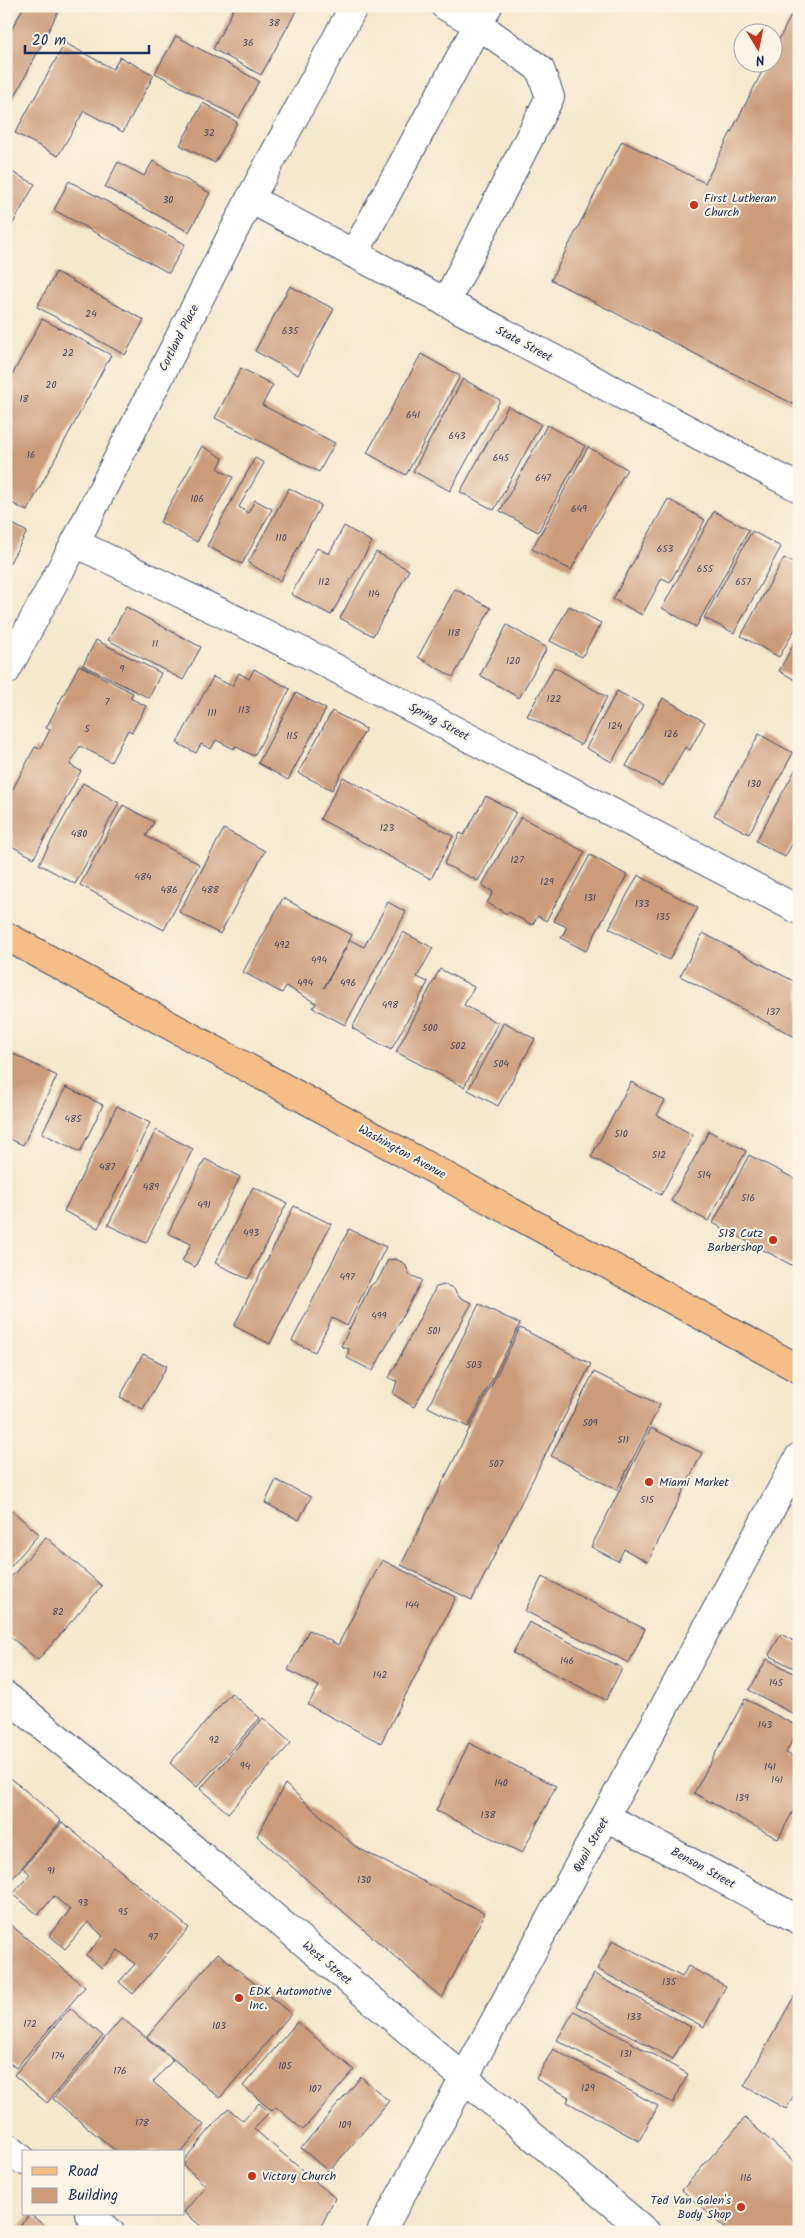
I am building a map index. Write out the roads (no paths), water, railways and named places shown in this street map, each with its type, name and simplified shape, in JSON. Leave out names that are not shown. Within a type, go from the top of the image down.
[{"type":"main road","name":"Washington Avenue","points":[[6,936],[799,1369]]},
{"type":"street","name":"Cortland Place","points":[[6,672],[75,543],[250,199],[354,6]]},
{"type":"street","points":[[446,6],[484,16],[540,69],[550,97],[446,302]]},
{"type":"street","points":[[354,254],[484,16]]},
{"type":"street","name":"State Street","points":[[250,199],[799,488]]},
{"type":"street","name":"Spring Street","points":[[75,543],[314,657],[799,910]]},
{"type":"street","name":"Quail Street","points":[[381,2232],[799,1457]]},
{"type":"street","name":"West Street","points":[[6,1696],[170,1829],[646,2232]]},
{"type":"street","name":"Benson Street","points":[[606,1817],[799,1920]]},
{"type":"street","points":[[6,2146],[22,2158]]},
{"type":"street","points":[[91,2216],[110,2232]]},
{"type":"place","name":"First Lutheran Church","points":[[694,205]]},
{"type":"place","name":"518 Cutz Barbershop","points":[[773,1240]]},
{"type":"place","name":"Miami Market","points":[[649,1482]]},
{"type":"place","name":"EDK Automotive Inc.","points":[[239,1998]]},
{"type":"place","name":"Victory Church","points":[[252,2176]]},
{"type":"place","name":"Ted Van Galen's Body Shop","points":[[741,2207]]}]
